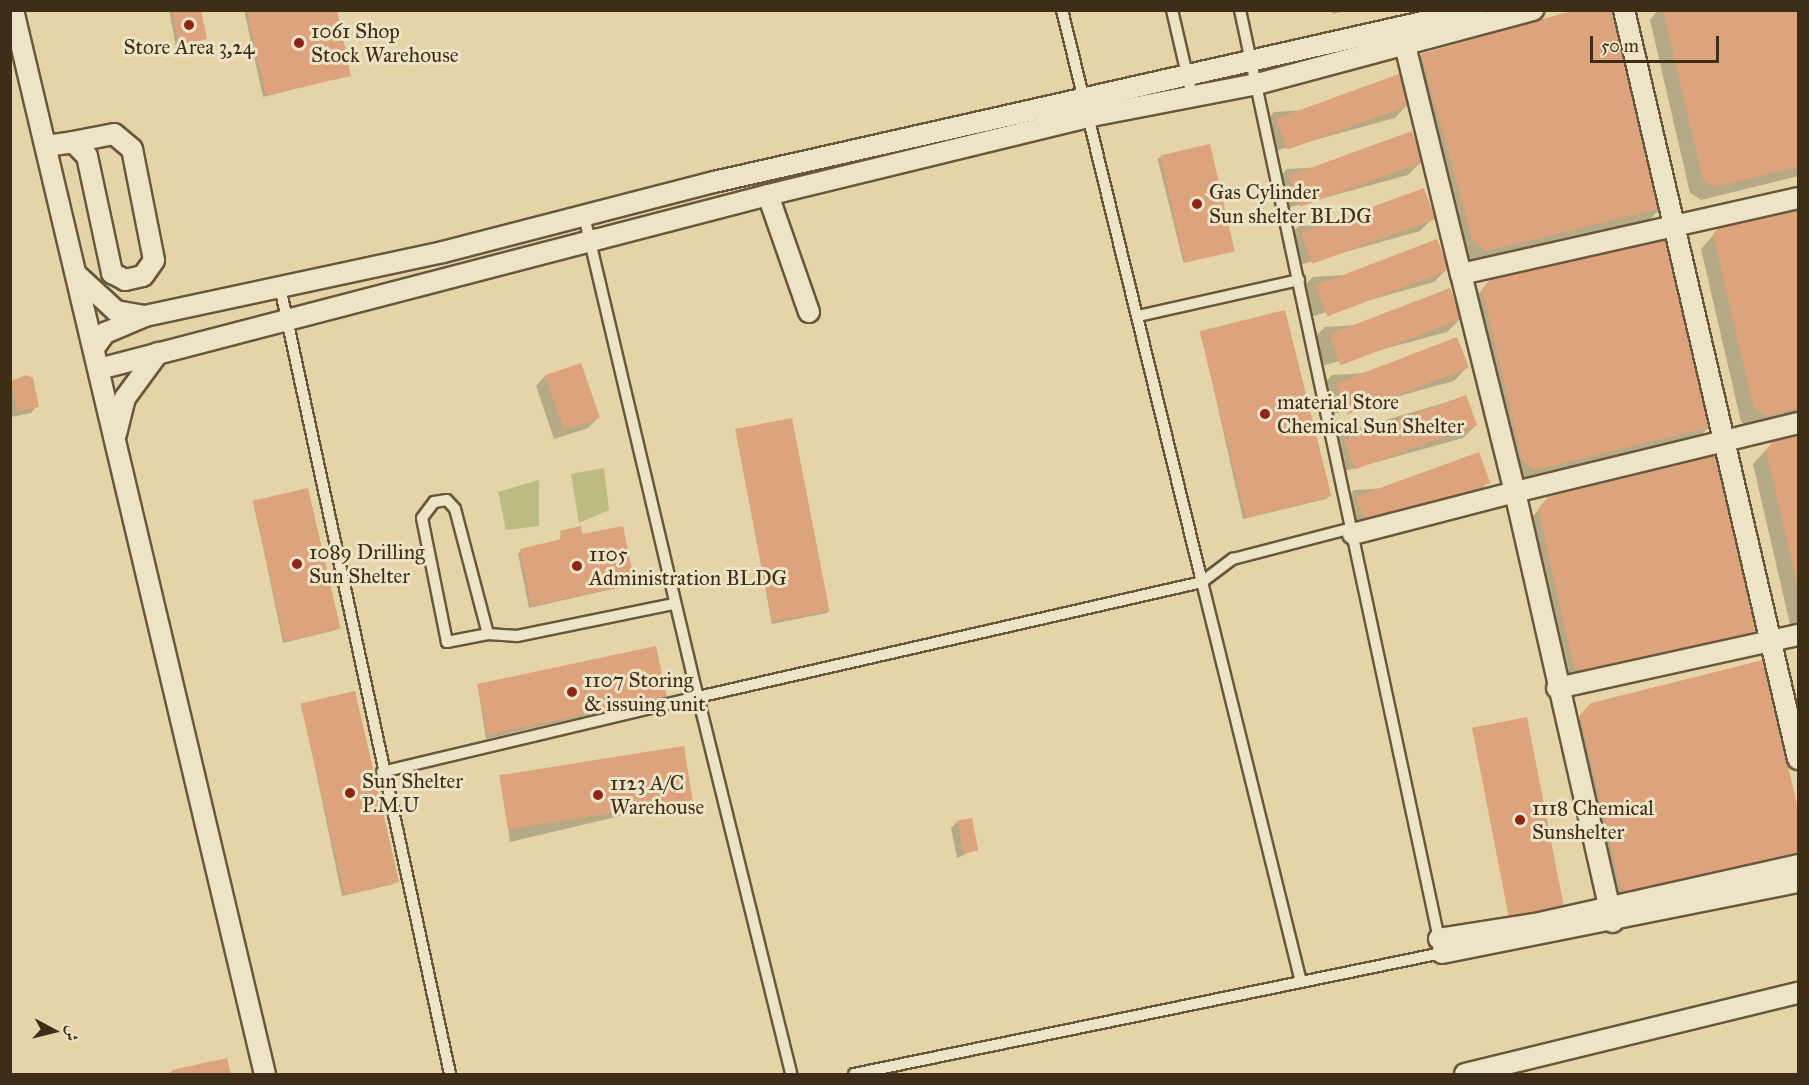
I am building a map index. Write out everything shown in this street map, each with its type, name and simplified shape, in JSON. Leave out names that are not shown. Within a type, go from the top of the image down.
[{"type":"street","points":[[13,10],[265,1074]]},
{"type":"street","points":[[94,348],[105,333],[146,316],[584,216],[714,182],[1190,87],[1254,63],[1476,10]]},
{"type":"street","points":[[1190,87],[1257,84],[1533,10]]},
{"type":"street","points":[[1624,10],[1678,219]]},
{"type":"street","points":[[1633,10],[1678,219],[1798,727]]},
{"type":"street","points":[[1409,44],[1465,267],[1561,694],[1615,913]]},
{"type":"street","points":[[99,369],[591,244],[1088,108]]},
{"type":"street","points":[[46,147],[114,134],[132,149],[154,260],[143,276],[125,280],[112,273],[87,156],[73,142]]},
{"type":"street","points":[[1678,219],[1798,186]]},
{"type":"street","points":[[768,195],[810,312]]},
{"type":"street","points":[[1465,267],[1477,260],[1678,219],[1798,198]]},
{"type":"street","points":[[76,275],[116,311],[146,316]]},
{"type":"street","points":[[115,437],[125,398],[159,352]]},
{"type":"street","points":[[1728,436],[1798,414]]},
{"type":"street","points":[[1351,528],[1515,484],[1527,478],[1798,423]]},
{"type":"street","points":[[1561,694],[1780,645],[1798,635]]},
{"type":"street","points":[[1780,645],[1798,759]]},
{"type":"street","points":[[1615,913],[1798,865]]},
{"type":"street","points":[[1441,946],[1798,882]]},
{"type":"street","points":[[1465,1074],[1798,993]]},
{"type":"lane","points":[[1062,10],[1203,582],[1288,945],[1301,982]]},
{"type":"lane","points":[[1172,10],[1190,87]]},
{"type":"lane","points":[[854,1074],[1301,982],[1441,946],[1254,63],[1240,10]]},
{"type":"lane","points":[[584,216],[673,604],[791,1074]]},
{"type":"lane","points":[[1138,316],[1299,280]]},
{"type":"lane","points":[[280,287],[382,772],[450,1074]]},
{"type":"lane","points":[[488,634],[455,509],[447,500],[434,502],[422,518],[447,642],[488,634],[517,636],[673,604]]},
{"type":"lane","points":[[382,772],[698,697],[1203,582],[1233,559],[1351,528]]},
{"type":"shaded area","points":[[604,468],[609,510],[579,523],[571,474]]},
{"type":"shaded area","points":[[539,480],[539,526],[506,530],[498,492]]},
{"type":"building","name":"Store Area 3,24","points":[[172,10],[201,10],[207,39],[179,45]]},
{"type":"building","name":"1061 Shop Stock Warehouse","points":[[247,10],[337,10],[351,76],[266,95]]},
{"type":"building","points":[[1575,10],[1615,10],[1662,208],[1486,251],[1473,241],[1421,54]]},
{"type":"building","points":[[1663,10],[1798,10],[1798,167],[1715,187],[1703,180]]},
{"type":"building","points":[[1399,74],[1410,105],[1287,150],[1276,119]]},
{"type":"building","points":[[1412,131],[1423,162],[1300,207],[1289,176]]},
{"type":"building","name":"Gas Cylinder Sun shelter BLDG","points":[[1210,144],[1235,251],[1185,263],[1160,155]]},
{"type":"building","points":[[1424,188],[1435,219],[1312,264],[1301,233]]},
{"type":"building","points":[[1798,204],[1798,408],[1767,416],[1754,409],[1713,234],[1724,222]]},
{"type":"building","points":[[1665,234],[1711,427],[1536,470],[1523,463],[1482,289],[1493,276]]},
{"type":"building","points":[[1437,239],[1449,270],[1327,316],[1316,286]]},
{"type":"building","points":[[1450,288],[1462,319],[1340,365],[1329,335]]},
{"type":"building","name":"material Store Chemical Sun Shelter","points":[[1285,310],[1331,496],[1246,518],[1200,331]]},
{"type":"building","points":[[1457,337],[1469,368],[1347,414],[1336,384]]},
{"type":"building","points":[[581,363],[600,418],[564,430],[545,375]]},
{"type":"building","points":[[26,375],[33,378],[39,407],[17,411],[11,381]]},
{"type":"building","points":[[1466,395],[1477,425],[1355,470],[1344,439]]},
{"type":"building","points":[[792,418],[829,610],[772,621],[735,429]]},
{"type":"building","points":[[1798,432],[1798,588],[1766,450],[1776,438]]},
{"type":"building","points":[[1479,452],[1490,483],[1367,528],[1356,497]]},
{"type":"building","points":[[1721,454],[1761,631],[1597,672],[1574,668],[1538,509],[1548,497]]},
{"type":"building","name":"1089 Drilling Sun Shelter","points":[[308,488],[340,628],[285,641],[252,501]]},
{"type":"building","name":"1105 Administration BLDG","points":[[581,526],[582,534],[623,526],[635,584],[531,606],[520,549],[562,539],[560,531]]},
{"type":"building","name":"1107 Storing & issuing unit","points":[[656,646],[667,697],[488,735],[477,684]]},
{"type":"building","points":[[1763,660],[1798,809],[1798,856],[1634,896],[1621,889],[1580,715],[1591,703]]},
{"type":"building","name":"Sun Shelter P.M.U","points":[[355,691],[399,882],[345,895],[300,704]]},
{"type":"building","name":"1118 Chemical Sunshelter","points":[[1527,717],[1564,909],[1509,920],[1472,728]]},
{"type":"building","name":"1123 A/C Warehouse","points":[[684,746],[693,800],[508,830],[499,775]]},
{"type":"building","points":[[972,818],[978,850],[964,853],[957,821]]},
{"type":"building","points":[[227,1058],[231,1074],[173,1074],[172,1070]]},
{"type":"place","name":"Store Area 3,24","points":[[189,25]]},
{"type":"place","name":"1061 Shop Stock Warehouse","points":[[299,43]]},
{"type":"place","name":"Gas Cylinder Sun shelter BLDG","points":[[1197,204]]},
{"type":"place","name":"material Store Chemical Sun Shelter","points":[[1265,414]]},
{"type":"place","name":"1089 Drilling Sun Shelter","points":[[297,564]]},
{"type":"place","name":"1105 Administration BLDG","points":[[577,566]]},
{"type":"place","name":"1107 Storing & issuing unit","points":[[572,692]]},
{"type":"place","name":"Sun Shelter P.M.U","points":[[350,793]]},
{"type":"place","name":"1123 A/C Warehouse","points":[[598,795]]},
{"type":"place","name":"1118 Chemical Sunshelter","points":[[1520,820]]}]
